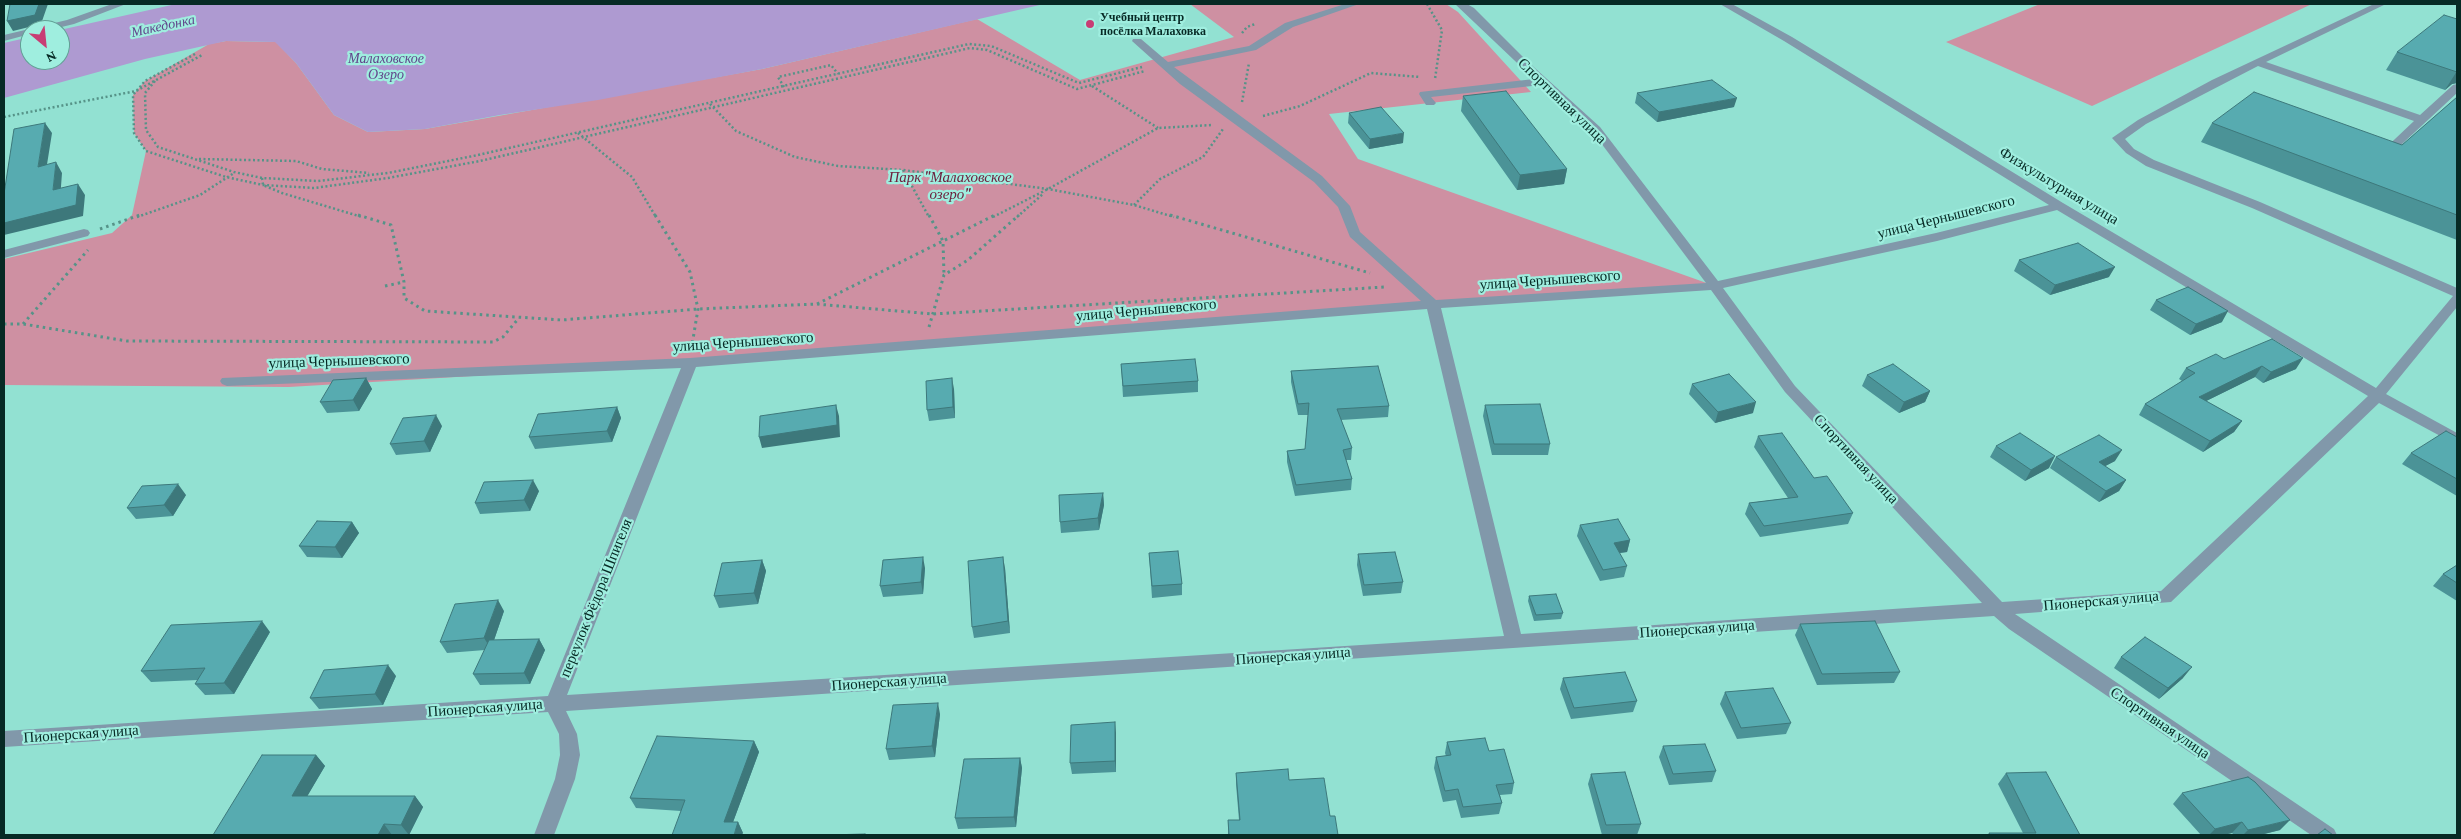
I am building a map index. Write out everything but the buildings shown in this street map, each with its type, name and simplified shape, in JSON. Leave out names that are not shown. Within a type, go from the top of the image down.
[{"type":"street","points":[[70,22],[120,4]]},
{"type":"street","points":[[1162,64],[1252,48],[1289,25],[1354,4]]},
{"type":"street","name":"Спортивная улица","points":[[1460,4],[1470,10],[1596,129],[1790,388],[1998,609],[2023,630],[2327,835]]},
{"type":"street","name":"Физкультурная улица","points":[[1725,4],[1788,39],[2059,206],[2377,396],[2457,440]]},
{"type":"street","points":[[2381,4],[2183,99],[2118,138],[2130,151],[2150,162],[2256,205],[2457,294]]},
{"type":"street","points":[[4,38],[20,34]]},
{"type":"street","points":[[1137,41],[1162,64],[1238,122],[1318,179],[1344,206],[1354,234],[1433,304],[1514,642]]},
{"type":"street","points":[[2258,63],[2422,120]]},
{"type":"street","points":[[1427,98],[1544,81]]},
{"type":"street","points":[[2383,156],[2457,87]]},
{"type":"street","name":"улица Чернышевского","points":[[227,382],[690,363],[1433,304],[1715,286],[1937,237],[2059,206]]},
{"type":"street","points":[[4,254],[84,233]]},
{"type":"street","name":"Пионерская улица","points":[[4,739],[1514,642],[2165,597],[2377,396],[2457,299]]},
{"type":"street","name":"переулок Фёдора Шпигеля","points":[[554,704],[690,363]]},
{"type":"street","points":[[544,835],[565,779],[570,755],[568,734],[554,704]]},
{"type":"path","points":[[1427,4],[1442,30],[1435,78],[1427,98]]},
{"type":"path","points":[[155,81],[145,93],[146,130],[158,147],[234,172],[262,178],[318,181],[377,174],[478,156],[969,44],[991,46],[1076,82],[1084,82],[1162,64]]},
{"type":"path","points":[[195,54],[144,81],[133,95],[134,133],[146,151],[226,177],[263,185],[314,188],[388,178],[582,138],[714,109],[970,48],[987,50],[1077,89],[1162,64]]},
{"type":"path","points":[[1252,48],[1238,122],[1300,106],[1371,73],[1435,78]]},
{"type":"path","points":[[4,117],[136,91],[202,55]]},
{"type":"path","points":[[784,87],[778,77],[831,65],[838,74]]},
{"type":"path","points":[[1084,82],[1158,128]]},
{"type":"path","points":[[710,104],[736,131],[795,157],[838,166],[903,170],[1048,189],[1134,205],[1373,274]]},
{"type":"path","points":[[816,304],[1048,189],[1158,128],[1226,125],[1203,157],[1160,179],[1134,205]]},
{"type":"path","points":[[578,133],[632,177],[690,272],[698,309],[690,363]]},
{"type":"path","points":[[196,159],[296,161],[322,169],[377,174]]},
{"type":"path","points":[[903,170],[943,241],[944,275],[924,344]]},
{"type":"path","points":[[101,234],[108,227],[200,194],[234,172]]},
{"type":"path","points":[[262,178],[263,185]]},
{"type":"path","points":[[263,185],[282,193],[391,225],[404,282],[404,298],[425,311],[519,319],[562,320],[698,309],[816,304],[933,314],[1411,285]]},
{"type":"path","points":[[944,275],[968,260],[1048,189]]},
{"type":"path","points":[[23,324],[88,249]]},
{"type":"path","points":[[385,286],[404,282]]},
{"type":"path","points":[[4,324],[23,324],[127,341],[493,342],[503,337],[519,319]]},
{"type":"green space","name":"Парк \"Малаховское озеро\"","points":[[1190,4],[1446,4],[1458,12],[1531,92],[1329,114],[1358,159],[1715,286],[690,363],[289,387],[4,385],[4,259],[112,233],[132,215],[146,151],[134,133],[133,95],[145,81],[209,44],[226,41],[276,42],[296,63],[334,115],[368,132],[425,129],[762,69],[977,19],[1080,80],[1234,37]]},
{"type":"green space","points":[[2040,4],[2312,4],[2092,106],[1946,42]]},
{"type":"water","name":"Малаховское Озеро","points":[[176,4],[1044,4],[762,69],[598,100],[425,129],[368,132],[334,115],[296,63],[275,42],[226,41],[145,59],[4,98],[4,43],[20,39],[20,70],[70,70],[70,28]]},
{"type":"place","name":"Учебный центр посёлка Малаховка","points":[[1090,24]]},
{"type":"water label","name":"Македонка","points":[[163,26]]}]
